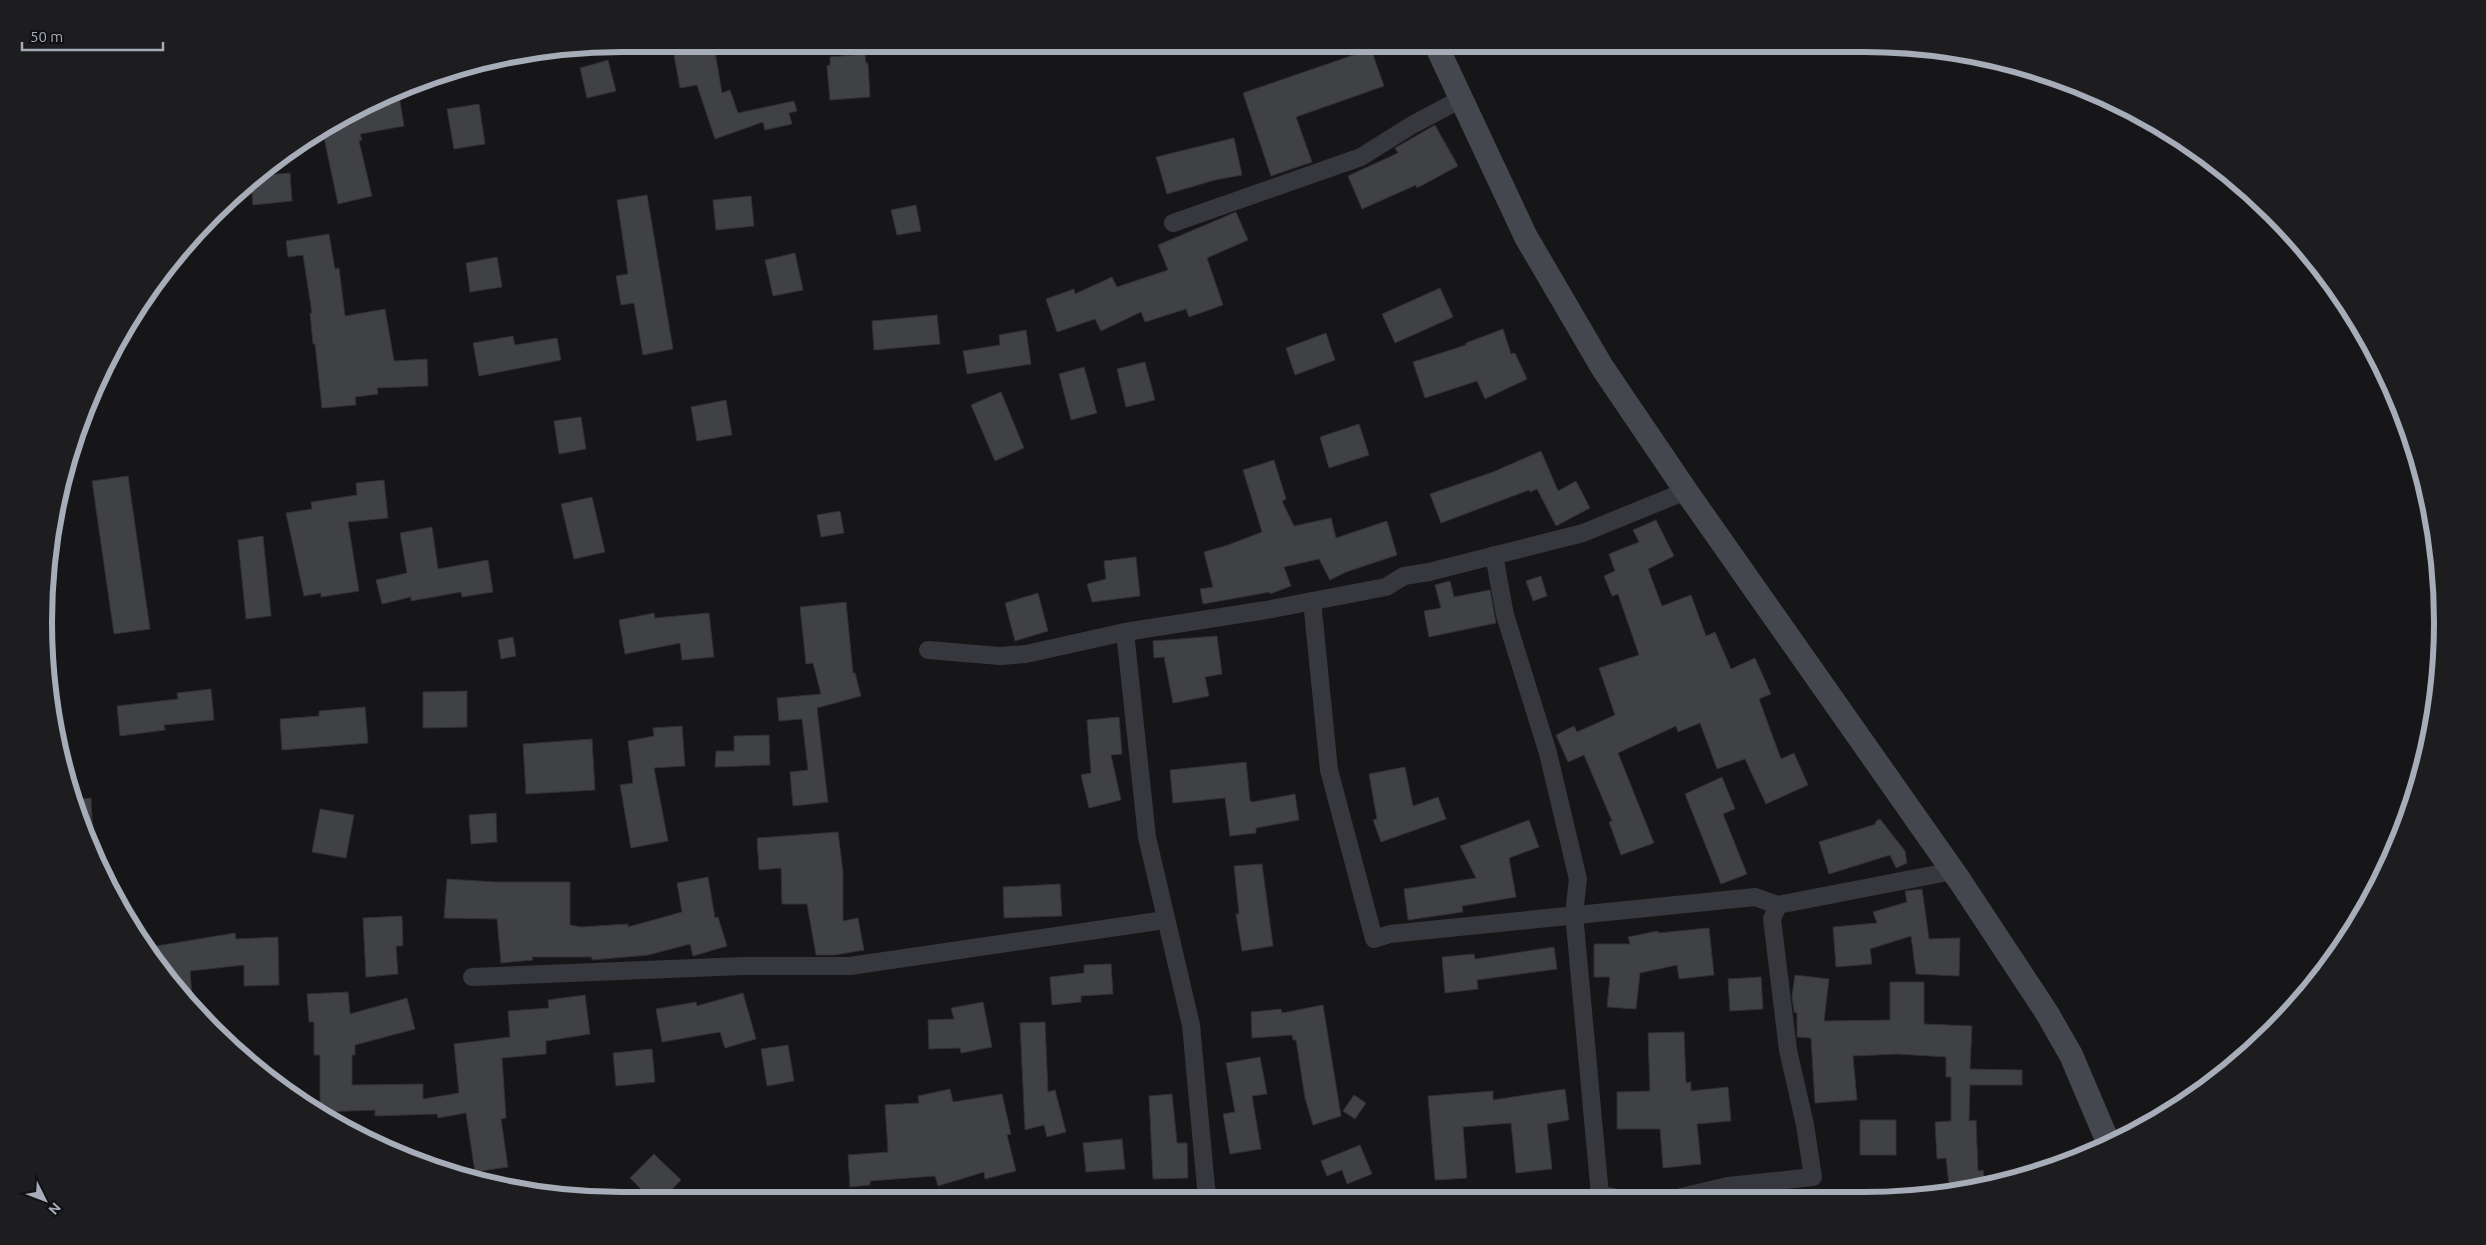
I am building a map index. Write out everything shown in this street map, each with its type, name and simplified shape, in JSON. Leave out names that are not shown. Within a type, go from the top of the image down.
[{"type":"main road","points":[[1440,52],[1526,237],[1562,300],[1635,418],[1953,871],[2047,1013],[2071,1055],[2106,1138]]},
{"type":"street","points":[[1173,223],[1361,157],[1412,125],[1461,99]]},
{"type":"street","points":[[928,650],[1000,656],[1026,654],[1125,632],[1386,587],[1404,576],[1429,572],[1583,533],[1686,491]]},
{"type":"street","points":[[1494,555],[1505,615],[1548,753],[1578,879],[1574,914],[1600,1192]]},
{"type":"street","points":[[1312,601],[1329,770],[1374,939],[1390,934],[1755,897],[1778,905],[1953,871]]},
{"type":"street","points":[[1125,632],[1147,837],[1191,1025],[1206,1192]]},
{"type":"street","points":[[1702,1192],[1728,1186],[1813,1177],[1788,1050],[1772,919],[1778,905]]},
{"type":"street","points":[[472,976],[743,966],[850,966],[1165,920]]},
{"type":"building","points":[[673,52],[715,52],[722,93],[730,90],[738,113],[794,101],[797,111],[789,113],[792,124],[765,130],[763,122],[715,139],[697,85],[680,88]]},
{"type":"building","points":[[1362,52],[1372,52],[1384,86],[1296,117],[1312,162],[1271,176],[1243,93]]},
{"type":"building","points":[[865,54],[866,63],[868,63],[870,97],[830,100],[827,66],[830,65],[830,57]]},
{"type":"building","points":[[608,60],[616,91],[587,98],[580,68]]},
{"type":"building","points":[[399,98],[404,126],[360,134],[362,140],[359,141],[372,196],[338,204],[324,137],[370,111]]},
{"type":"building","points":[[479,104],[485,144],[454,149],[447,109]]},
{"type":"building","points":[[1435,125],[1458,166],[1417,188],[1416,185],[1362,209],[1348,176],[1398,153],[1395,148]]},
{"type":"building","points":[[1234,138],[1242,175],[1215,180],[1167,194],[1156,157]]},
{"type":"building","points":[[290,173],[292,201],[253,205],[252,190],[270,175]]},
{"type":"building","points":[[647,195],[673,349],[643,355],[634,303],[621,305],[616,276],[628,274],[617,200]]},
{"type":"building","points":[[751,196],[754,226],[716,230],[713,200]]},
{"type":"building","points":[[916,205],[921,231],[897,235],[891,210]]},
{"type":"building","points":[[1236,212],[1248,240],[1207,258],[1223,305],[1189,317],[1186,309],[1145,322],[1141,312],[1101,331],[1095,319],[1057,332],[1046,299],[1074,289],[1075,294],[1112,277],[1117,287],[1168,270],[1158,245]]},
{"type":"building","points":[[329,234],[335,269],[339,268],[345,316],[385,309],[394,361],[427,359],[428,386],[377,388],[378,394],[355,397],[356,405],[322,408],[315,344],[313,344],[310,313],[312,313],[303,255],[288,257],[286,241]]},
{"type":"building","points":[[795,253],[803,290],[773,296],[765,260]]},
{"type":"building","points":[[497,257],[502,287],[470,292],[466,263]]},
{"type":"building","points":[[1440,288],[1453,317],[1395,343],[1382,314]]},
{"type":"building","points":[[937,315],[940,344],[874,350],[872,321]]},
{"type":"building","points":[[1503,329],[1511,354],[1515,353],[1527,379],[1485,399],[1477,381],[1425,398],[1413,362],[1466,345],[1466,343]]},
{"type":"building","points":[[1026,330],[1031,364],[967,374],[963,351],[1000,345],[999,335]]},
{"type":"building","points":[[1326,333],[1335,360],[1295,375],[1286,348]]},
{"type":"building","points":[[513,336],[515,345],[557,338],[561,360],[479,376],[473,343]]},
{"type":"building","points":[[1145,362],[1155,400],[1126,407],[1117,369]]},
{"type":"building","points":[[1084,367],[1097,413],[1071,420],[1059,374]]},
{"type":"building","points":[[1001,392],[1024,448],[995,461],[971,405]]},
{"type":"building","points":[[726,400],[732,435],[697,441],[691,407]]},
{"type":"building","points":[[581,417],[586,449],[559,454],[554,421]]},
{"type":"building","points":[[1359,424],[1369,455],[1329,468],[1320,437]]},
{"type":"building","points":[[1541,451],[1558,491],[1576,481],[1590,508],[1556,526],[1537,489],[1530,492],[1529,490],[1441,523],[1430,494],[1493,472]]},
{"type":"building","points":[[1274,460],[1286,499],[1282,501],[1294,526],[1331,518],[1336,538],[1387,521],[1397,555],[1346,572],[1330,580],[1319,559],[1284,567],[1291,586],[1270,594],[1270,592],[1203,604],[1200,589],[1213,587],[1204,552],[1262,532],[1243,470]]},
{"type":"building","points":[[128,476],[150,629],[114,634],[92,481]]},
{"type":"building","points":[[384,480],[388,518],[348,522],[359,591],[321,597],[321,593],[304,596],[286,513],[312,509],[311,502],[357,495],[356,483]]},
{"type":"building","points":[[592,497],[605,552],[574,559],[561,504]]},
{"type":"building","points":[[840,511],[844,533],[821,537],[817,515]]},
{"type":"building","points":[[1656,520],[1674,556],[1648,569],[1662,606],[1691,595],[1706,636],[1715,632],[1731,669],[1755,658],[1771,694],[1759,699],[1781,759],[1794,753],[1808,785],[1766,804],[1745,759],[1717,769],[1700,723],[1678,732],[1676,726],[1618,753],[1654,843],[1621,855],[1609,822],[1612,821],[1584,755],[1568,762],[1556,735],[1574,726],[1577,732],[1615,715],[1599,668],[1639,655],[1618,594],[1612,596],[1604,576],[1615,571],[1609,554],[1639,542],[1633,530]]},
{"type":"building","points":[[432,527],[438,569],[488,560],[493,592],[462,597],[461,592],[411,601],[411,597],[382,604],[376,580],[407,573],[400,533]]},
{"type":"building","points":[[263,536],[271,616],[246,619],[238,540]]},
{"type":"building","points":[[1136,557],[1140,596],[1092,602],[1087,584],[1106,579],[1104,561]]},
{"type":"building","points":[[1541,576],[1547,596],[1533,601],[1526,581]]},
{"type":"building","points":[[1450,581],[1454,597],[1490,590],[1496,623],[1429,637],[1424,611],[1441,608],[1435,585]]},
{"type":"building","points":[[1038,593],[1048,631],[1015,641],[1005,603]]},
{"type":"building","points":[[846,602],[853,673],[855,673],[861,696],[817,708],[828,802],[793,806],[790,772],[808,770],[802,719],[779,721],[777,698],[821,694],[813,663],[806,664],[800,607]]},
{"type":"building","points":[[654,613],[655,618],[709,613],[714,657],[682,660],[680,643],[625,654],[619,620]]},
{"type":"building","points":[[1217,636],[1222,674],[1205,677],[1209,696],[1173,703],[1164,657],[1154,658],[1153,641]]},
{"type":"building","points":[[513,637],[516,656],[501,659],[498,640]]},
{"type":"building","points":[[211,689],[214,720],[164,725],[165,730],[120,736],[117,706],[178,699],[177,693]]},
{"type":"building","points":[[467,691],[467,727],[423,728],[423,692]]},
{"type":"building","points":[[365,707],[368,743],[282,750],[280,719],[319,716],[319,711]]},
{"type":"building","points":[[1119,717],[1122,754],[1111,755],[1121,800],[1089,808],[1081,775],[1091,773],[1087,720]]},
{"type":"building","points":[[682,726],[685,766],[654,768],[668,841],[631,848],[620,785],[633,783],[628,741],[654,736],[653,728]]},
{"type":"building","points":[[769,735],[770,765],[715,767],[716,751],[734,751],[734,736]]},
{"type":"building","points":[[592,739],[595,790],[526,794],[523,744]]},
{"type":"building","points":[[1246,762],[1250,800],[1252,802],[1295,794],[1299,820],[1256,828],[1256,833],[1230,836],[1225,798],[1173,803],[1170,770]]},
{"type":"building","points":[[1405,767],[1413,806],[1438,797],[1446,819],[1381,842],[1373,820],[1377,819],[1369,774]]},
{"type":"building","points":[[1722,777],[1735,809],[1723,814],[1747,874],[1721,884],[1685,794]]},
{"type":"building","points":[[91,798],[93,832],[83,806],[81,799]]},
{"type":"building","points":[[320,809],[354,815],[346,858],[312,852]]},
{"type":"building","points":[[496,813],[497,842],[471,844],[469,815]]},
{"type":"building","points":[[1880,819],[1905,851],[1907,863],[1896,868],[1890,855],[1829,874],[1819,842],[1876,824],[1875,822]]},
{"type":"building","points":[[1529,820],[1539,847],[1509,858],[1516,897],[1462,906],[1463,912],[1408,920],[1404,889],[1476,878],[1460,846]]},
{"type":"building","points":[[838,832],[843,872],[843,921],[858,918],[864,950],[835,955],[816,955],[807,904],[782,904],[781,868],[759,870],[757,838]]},
{"type":"building","points":[[1262,864],[1273,946],[1242,951],[1236,914],[1239,914],[1234,866]]},
{"type":"building","points":[[708,877],[715,918],[718,917],[727,946],[693,956],[690,944],[648,955],[592,960],[592,957],[532,957],[533,960],[501,963],[497,919],[444,918],[447,879],[497,882],[570,882],[570,925],[581,927],[628,924],[628,927],[682,912],[677,883]]},
{"type":"building","points":[[1060,884],[1062,916],[1004,918],[1003,887]]},
{"type":"building","points":[[1922,889],[1929,939],[1960,938],[1959,976],[1916,974],[1911,936],[1870,949],[1872,964],[1836,967],[1833,927],[1877,923],[1873,912],[1907,902],[1905,891]]},
{"type":"building","points":[[402,916],[403,946],[396,946],[398,974],[366,977],[363,918]]},
{"type":"building","points":[[1709,928],[1714,975],[1679,979],[1677,965],[1640,973],[1636,1009],[1607,1007],[1610,977],[1594,977],[1594,944],[1630,944],[1628,937],[1658,931],[1658,933]]},
{"type":"building","points":[[235,933],[236,939],[278,937],[279,985],[244,986],[244,965],[190,971],[192,996],[154,946]]},
{"type":"building","points":[[1554,947],[1557,969],[1477,980],[1478,989],[1445,993],[1442,957],[1474,954],[1475,959]]},
{"type":"building","points":[[1111,964],[1113,994],[1081,996],[1081,1002],[1052,1005],[1050,977],[1084,973],[1084,965]]},
{"type":"building","points":[[1795,975],[1829,979],[1824,1021],[1890,1020],[1890,982],[1924,982],[1924,1024],[1972,1026],[1970,1069],[2022,1070],[2022,1085],[1970,1085],[1969,1121],[1976,1120],[1978,1171],[1983,1170],[1984,1180],[1949,1186],[1946,1158],[1937,1159],[1935,1122],[1951,1121],[1951,1077],[1946,1077],[1946,1057],[1898,1054],[1853,1056],[1857,1100],[1815,1103],[1811,1038],[1797,1037],[1797,1013],[1794,1012],[1792,996]]},
{"type":"building","points":[[1761,977],[1763,1009],[1730,1011],[1728,979]]},
{"type":"building","points":[[348,992],[350,1014],[407,998],[415,1029],[355,1045],[355,1055],[352,1055],[352,1085],[423,1084],[423,1099],[459,1093],[454,1044],[510,1037],[508,1011],[549,1008],[548,1000],[585,995],[590,1034],[546,1041],[546,1054],[502,1058],[506,1118],[501,1119],[508,1167],[475,1172],[466,1113],[438,1118],[437,1114],[375,1116],[375,1110],[330,1112],[320,1105],[320,1055],[314,1055],[314,1022],[309,1022],[307,994]]},
{"type":"building","points":[[743,993],[756,1039],[725,1048],[720,1032],[662,1042],[656,1009],[696,1002],[697,1006]]},
{"type":"building","points":[[983,1002],[992,1047],[961,1053],[960,1048],[929,1049],[928,1020],[954,1019],[951,1008]]},
{"type":"building","points":[[1323,1005],[1341,1116],[1313,1125],[1305,1098],[1296,1040],[1293,1040],[1292,1035],[1252,1038],[1251,1012],[1281,1009],[1282,1013]]},
{"type":"building","points":[[1045,1022],[1048,1092],[1055,1090],[1066,1132],[1047,1137],[1044,1125],[1025,1130],[1020,1023]]},
{"type":"building","points":[[1684,1032],[1686,1083],[1691,1082],[1691,1091],[1728,1087],[1731,1121],[1697,1124],[1701,1164],[1663,1168],[1660,1129],[1617,1129],[1617,1092],[1650,1091],[1648,1033]]},
{"type":"building","points":[[788,1045],[794,1081],[767,1086],[761,1049]]},
{"type":"building","points":[[652,1049],[655,1082],[616,1086],[613,1053]]},
{"type":"building","points":[[1260,1057],[1267,1094],[1252,1096],[1261,1149],[1230,1154],[1223,1114],[1235,1112],[1226,1063]]},
{"type":"building","points":[[950,1089],[953,1102],[1002,1094],[1011,1134],[1007,1135],[1016,1171],[985,1179],[984,1172],[938,1186],[935,1176],[870,1181],[870,1185],[850,1187],[848,1155],[888,1152],[885,1105],[919,1103],[918,1096]]},
{"type":"building","points":[[1565,1089],[1569,1120],[1547,1124],[1552,1169],[1516,1173],[1511,1123],[1463,1127],[1467,1178],[1435,1180],[1428,1096],[1493,1091],[1493,1100]]},
{"type":"building","points":[[1172,1094],[1177,1143],[1187,1143],[1188,1178],[1153,1179],[1149,1096]]},
{"type":"building","points":[[1354,1095],[1366,1103],[1355,1119],[1343,1111]]},
{"type":"building","points":[[1860,1120],[1896,1120],[1896,1155],[1860,1155]]},
{"type":"building","points":[[1122,1139],[1125,1169],[1086,1172],[1083,1143]]},
{"type":"building","points":[[1360,1145],[1372,1174],[1347,1184],[1342,1170],[1327,1176],[1321,1161]]},
{"type":"building","points":[[654,1154],[681,1180],[670,1192],[644,1192],[630,1178]]}]
